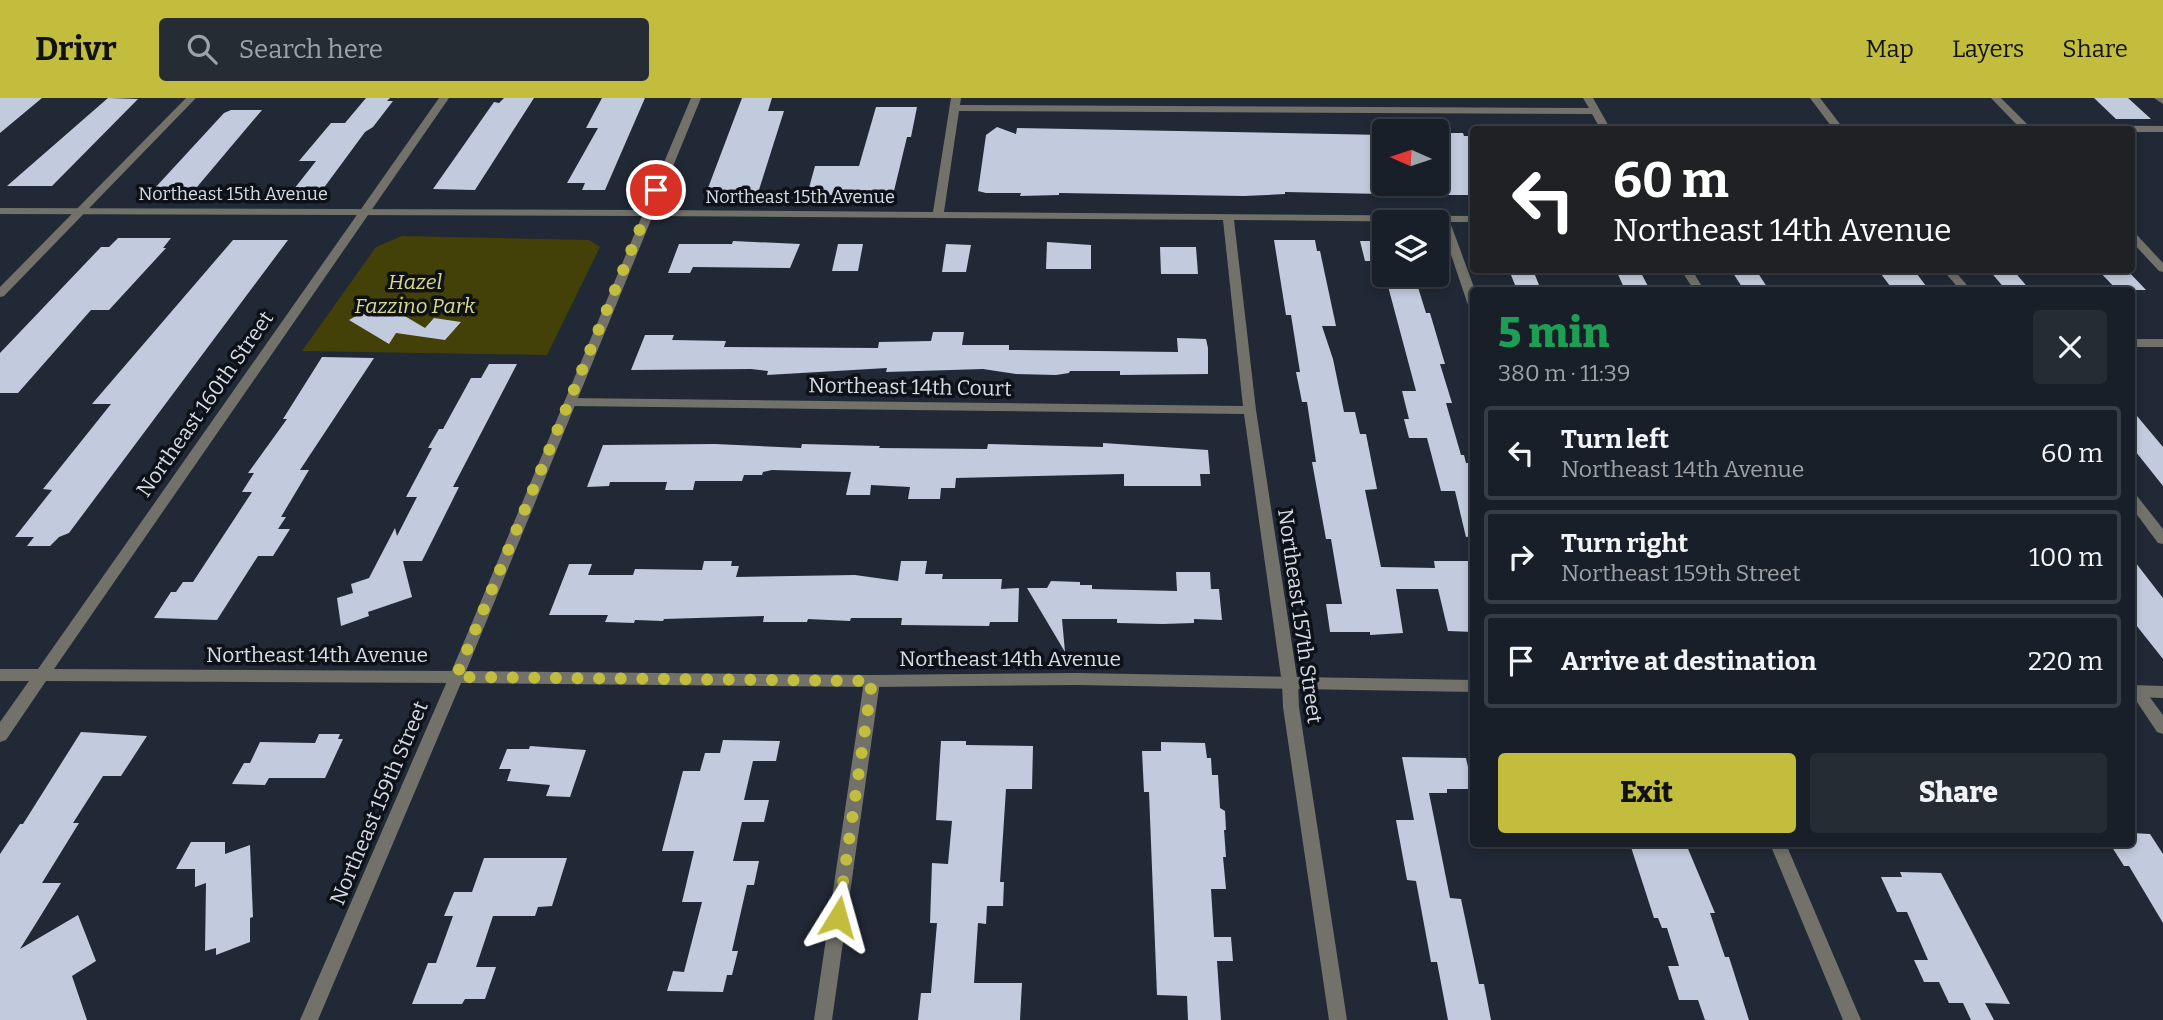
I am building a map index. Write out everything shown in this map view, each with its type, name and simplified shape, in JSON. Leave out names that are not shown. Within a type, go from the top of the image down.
[{"type":"street","points":[[0,294],[191,98]]},
{"type":"street","name":"Northeast 160th Street","points":[[0,735],[444,98]]},
{"type":"street","name":"Northeast 159th Street","points":[[309,1020],[456,677],[696,98]]},
{"type":"street","points":[[1588,98],[1604,126]]},
{"type":"street","points":[[1815,98],[1836,126]]},
{"type":"street","points":[[1996,98],[2023,126]]},
{"type":"street","points":[[938,215],[955,103],[1595,111]]},
{"type":"street","points":[[2135,129],[2163,129]]},
{"type":"street","name":"Northeast 15th Avenue","points":[[0,211],[1372,219]]},
{"type":"street","name":"Northeast 157th Street","points":[[1228,218],[1250,410],[1338,1020]]},
{"type":"street","name":"Northeast 15th Avenue","points":[[1449,219],[1470,219]]},
{"type":"street","points":[[1449,233],[1470,293]]},
{"type":"street","points":[[2135,239],[2163,269]]},
{"type":"street","points":[[1952,273],[1963,287]]},
{"type":"street","points":[[2135,343],[2163,343]]},
{"type":"street","name":"Northeast 14th Court","points":[[570,402],[1250,410]]},
{"type":"street","points":[[2135,503],[2163,539]]},
{"type":"street","name":"Northeast 14th Avenue","points":[[0,676],[872,681],[1077,679],[1470,686]]},
{"type":"street","points":[[823,1020],[872,681]]},
{"type":"street","points":[[2135,692],[2163,692]]},
{"type":"street","points":[[2135,692],[2163,727]]},
{"type":"street","points":[[1779,847],[1852,1020]]},
{"type":"green space","name":"Hazel Fazzino Park","points":[[402,236],[589,240],[600,247],[547,355],[302,351],[376,247]]},
{"type":"building","points":[[0,98],[42,98],[0,133]]},
{"type":"building","points":[[108,98],[138,99],[52,186],[7,186]]},
{"type":"building","points":[[366,98],[390,98],[387,101],[393,101],[373,127],[365,132],[323,189],[294,189],[316,161],[299,161],[331,123],[345,123]]},
{"type":"building","points":[[504,98],[534,98],[475,190],[433,189],[494,102],[499,103]]},
{"type":"building","points":[[602,98],[645,98],[605,190],[582,190],[585,183],[567,183],[598,128],[586,128]]},
{"type":"building","points":[[742,98],[772,98],[768,111],[784,111],[757,196],[705,196]]},
{"type":"building","points":[[2094,98],[2128,98],[2151,119],[2116,119]]},
{"type":"building","points":[[876,107],[917,107],[911,137],[907,137],[893,195],[807,195],[815,166],[859,166]]},
{"type":"building","points":[[231,110],[262,110],[197,187],[154,189],[224,113]]},
{"type":"building","points":[[997,127],[1016,134],[1017,128],[1372,135],[1372,194],[1285,192],[1244,196],[1059,193],[1020,196],[1021,193],[986,193],[978,191],[986,135]]},
{"type":"building","points":[[1449,133],[1470,136],[1470,195],[1449,195]]},
{"type":"building","points":[[118,238],[171,238],[163,248],[166,248],[109,310],[91,310],[18,393],[0,393],[0,353],[101,247],[109,247]]},
{"type":"building","points":[[233,240],[288,240],[69,533],[59,537],[50,546],[27,546],[34,537],[15,537],[52,490],[43,489],[111,404],[92,404]]},
{"type":"building","points":[[1274,240],[1315,240],[1317,251],[1320,251],[1336,326],[1322,326],[1333,359],[1344,412],[1355,412],[1360,434],[1366,434],[1377,489],[1365,490],[1381,567],[1435,568],[1434,561],[1470,561],[1470,632],[1448,631],[1438,589],[1396,589],[1403,633],[1370,635],[1370,632],[1330,632],[1326,604],[1342,604],[1331,539],[1326,539],[1312,462],[1316,462],[1307,402],[1302,402],[1296,372],[1300,372],[1291,315],[1286,315]]},
{"type":"building","points":[[733,241],[800,244],[790,268],[693,267],[690,273],[668,273],[679,244],[732,244]]},
{"type":"building","points":[[1360,241],[1372,241],[1372,261],[1365,261]]},
{"type":"building","points":[[1047,242],[1091,245],[1091,269],[1046,269]]},
{"type":"building","points":[[838,244],[863,244],[858,271],[832,271]]},
{"type":"building","points":[[946,244],[971,245],[966,272],[942,272]]},
{"type":"building","points":[[1160,247],[1196,247],[1198,274],[1161,274]]},
{"type":"building","points":[[1510,273],[1534,273],[1540,287],[1516,287]]},
{"type":"building","points":[[1617,273],[1641,273],[1648,287],[1624,287]]},
{"type":"building","points":[[1733,273],[1758,273],[1767,287],[1742,287]]},
{"type":"building","points":[[1880,273],[1916,273],[1927,287],[1891,287]]},
{"type":"building","points":[[1992,273],[2016,273],[2027,287],[2003,287]]},
{"type":"building","points":[[2101,273],[2130,273],[2146,290],[2135,290],[2135,287],[2114,287]]},
{"type":"building","points":[[1388,287],[1418,287],[1426,313],[1430,313],[1445,364],[1440,364],[1452,403],[1446,403],[1461,455],[1464,455],[1466,463],[1470,463],[1470,536],[1466,537],[1455,491],[1441,491],[1427,438],[1409,438],[1404,419],[1409,419],[1402,391],[1416,391]]},
{"type":"building","points":[[381,302],[425,328],[434,318],[461,322],[445,340],[396,333],[389,344],[349,320]]},
{"type":"building","points":[[933,332],[964,332],[962,345],[1009,345],[1009,350],[1178,352],[1177,338],[1206,339],[1208,374],[1120,375],[1120,371],[1070,371],[1056,375],[1016,374],[983,369],[886,372],[887,368],[767,375],[768,371],[751,369],[631,370],[645,335],[674,335],[672,340],[726,341],[724,347],[878,348],[879,342],[931,341]]},
{"type":"building","points":[[322,357],[374,358],[300,470],[309,470],[281,517],[286,517],[278,529],[290,529],[273,556],[258,556],[217,620],[154,618],[171,592],[176,592],[183,582],[193,582],[252,492],[242,492],[254,473],[248,473],[287,419],[283,419]]},
{"type":"building","points":[[489,364],[517,364],[453,487],[459,487],[422,561],[403,561],[412,597],[368,612],[369,616],[341,626],[337,598],[353,593],[351,584],[369,578],[395,528],[397,536],[417,497],[406,497],[432,448],[428,448],[439,429],[443,429],[471,378],[481,378]]},
{"type":"building","points":[[2135,414],[2163,447],[2163,486],[2135,451]]},
{"type":"building","points":[[1103,443],[1208,450],[1210,474],[1200,474],[1201,486],[1124,486],[1124,474],[956,478],[955,488],[941,488],[940,499],[908,499],[910,487],[871,485],[870,495],[846,495],[851,472],[772,470],[763,472],[762,475],[744,475],[742,481],[695,481],[693,490],[665,490],[667,482],[610,482],[609,486],[587,487],[603,445],[715,444],[801,448],[802,444],[987,449],[988,444],[1103,447]]},
{"type":"building","points":[[704,561],[732,561],[731,566],[739,566],[736,577],[855,575],[898,581],[901,561],[927,561],[925,574],[943,574],[942,579],[1002,579],[1001,589],[1019,588],[1018,622],[990,622],[989,626],[901,625],[902,618],[851,618],[850,621],[808,619],[807,622],[763,622],[764,616],[635,620],[634,623],[605,622],[608,615],[549,615],[569,564],[592,564],[588,575],[633,575],[635,569],[702,570]]},
{"type":"building","points":[[2135,562],[2163,598],[2163,659],[2135,624]]},
{"type":"building","points":[[1176,572],[1210,572],[1211,589],[1219,589],[1222,620],[1194,619],[1194,623],[1162,624],[1117,623],[1117,619],[1062,619],[1065,652],[1027,588],[1047,588],[1051,581],[1080,582],[1080,585],[1092,585],[1092,589],[1177,591]]},
{"type":"building","points":[[81,732],[147,736],[121,776],[103,776],[73,823],[79,823],[42,883],[61,883],[20,949],[78,915],[96,961],[72,976],[87,1020],[0,1020],[0,854],[20,824],[23,824]]},
{"type":"building","points":[[319,734],[340,734],[338,739],[343,739],[325,778],[269,778],[265,785],[232,784],[244,763],[250,763],[260,742],[315,743]]},
{"type":"building","points":[[723,740],[780,741],[776,761],[753,761],[744,800],[769,800],[764,822],[742,822],[733,861],[759,861],[754,885],[747,885],[732,951],[738,951],[732,975],[727,975],[723,992],[667,991],[673,971],[684,972],[702,902],[682,902],[694,851],[662,851],[683,771],[700,771],[705,753],[720,753]]},
{"type":"building","points":[[941,741],[966,741],[966,745],[1033,746],[1032,789],[1006,789],[1000,882],[1004,882],[1003,906],[987,906],[986,924],[978,923],[974,983],[1022,983],[1020,1020],[918,1020],[921,993],[931,993],[937,923],[930,923],[932,863],[948,864],[952,821],[936,820]]},
{"type":"building","points":[[1161,742],[1205,743],[1207,758],[1211,758],[1212,775],[1218,775],[1220,808],[1225,811],[1226,857],[1223,857],[1226,889],[1211,889],[1214,937],[1231,937],[1233,961],[1217,961],[1221,1020],[1188,1020],[1187,996],[1157,995],[1149,792],[1144,792],[1142,751],[1161,751]]},
{"type":"building","points":[[530,746],[586,750],[570,797],[546,796],[550,785],[507,781],[511,769],[499,769],[507,749],[529,749]]},
{"type":"building","points":[[1402,757],[1466,758],[1470,789],[1447,789],[1447,793],[1429,793],[1450,898],[1461,899],[1479,984],[1484,984],[1491,1020],[1448,1020],[1437,962],[1431,962],[1416,881],[1407,880],[1396,820],[1414,820]]},
{"type":"building","points":[[2135,833],[2150,834],[2163,854],[2163,923],[2129,866],[2124,866],[2112,847],[2135,847]]},
{"type":"building","points":[[191,842],[225,842],[225,854],[250,845],[253,917],[250,918],[250,942],[216,955],[216,948],[205,951],[206,883],[195,887],[195,869],[176,869]]},
{"type":"building","points":[[1631,847],[1687,847],[1715,913],[1710,913],[1725,957],[1729,957],[1749,1020],[1705,1020],[1698,1000],[1679,1000],[1668,966],[1679,966],[1667,928],[1662,928],[1658,918],[1654,918]]},
{"type":"building","points":[[484,858],[567,858],[552,906],[538,907],[535,916],[493,916],[476,967],[496,967],[485,999],[465,999],[462,1004],[412,1004],[428,963],[436,963],[453,916],[444,916],[454,892],[472,892]]},
{"type":"building","points":[[1900,872],[1941,873],[2010,1004],[1985,1003],[1994,1020],[1971,1020],[1963,1003],[1949,1003],[1939,982],[1924,982],[1914,960],[1928,960],[1907,912],[1897,912],[1881,877],[1902,877]]},
{"type":"route","points":[[656,190],[456,677],[872,681],[838,917]]}]
